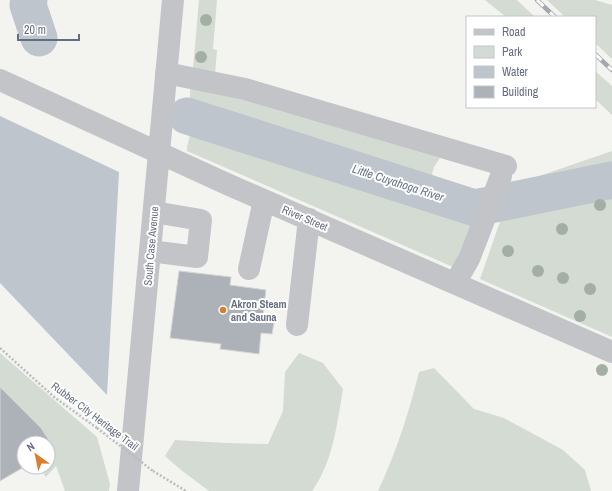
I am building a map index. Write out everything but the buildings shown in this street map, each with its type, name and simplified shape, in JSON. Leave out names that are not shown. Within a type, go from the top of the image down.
[{"type":"street","name":"South Case Avenue","points":[[128,491],[173,0]]},
{"type":"street","points":[[166,76],[245,89],[503,171],[469,259],[455,283]]},
{"type":"street","name":"River Street","points":[[0,80],[134,143],[612,352]]},
{"type":"street","points":[[249,269],[264,200]]},
{"type":"street","points":[[150,251],[196,257],[201,220],[154,212]]},
{"type":"street","points":[[297,325],[309,219]]},
{"type":"path","name":"Rubber City Heritage Trail","points":[[0,348],[54,397],[154,471],[186,491]]},
{"type":"green space","points":[[199,0],[217,0],[213,49],[217,50],[215,74],[193,68]]},
{"type":"green space","points":[[485,0],[517,0],[534,16],[505,16]]},
{"type":"green space","points":[[547,0],[595,0],[612,5],[612,59],[596,44],[596,16],[564,16]]},
{"type":"green space","points":[[596,72],[612,86],[612,115],[596,100]]},
{"type":"green space","points":[[191,82],[440,158],[434,167],[432,174],[440,183],[432,185],[353,155],[282,136],[189,106]]},
{"type":"green space","points":[[190,135],[472,221],[456,263],[453,267],[187,151]]},
{"type":"green space","points":[[612,151],[612,172],[578,182],[525,189],[510,195],[518,181],[522,182]]},
{"type":"green space","points":[[612,190],[612,337],[480,279],[503,213]]},
{"type":"green space","points":[[0,353],[97,437],[110,484],[109,491],[65,491],[56,466],[56,435],[46,435],[41,428],[0,387]]},
{"type":"green space","points":[[299,353],[323,363],[343,389],[333,442],[325,468],[312,491],[209,491],[165,456],[175,440],[268,444],[283,411],[285,372]]},
{"type":"green space","points":[[434,368],[474,409],[504,418],[563,450],[585,470],[591,491],[378,491],[402,432],[419,372]]},
{"type":"water","points":[[0,116],[119,172],[107,395],[0,283]]},
{"type":"waterway","name":"Little Cuyahoga River","points":[[29,0],[28,5],[39,38]]},
{"type":"waterway","name":"Little Cuyahoga River","points":[[187,116],[475,208],[612,180]]},
{"type":"railway","points":[[537,0],[554,16]]},
{"type":"railway","points":[[596,55],[612,70]]},
{"type":"place","name":"Akron Steam and Sauna","points":[[223,310]]}]
